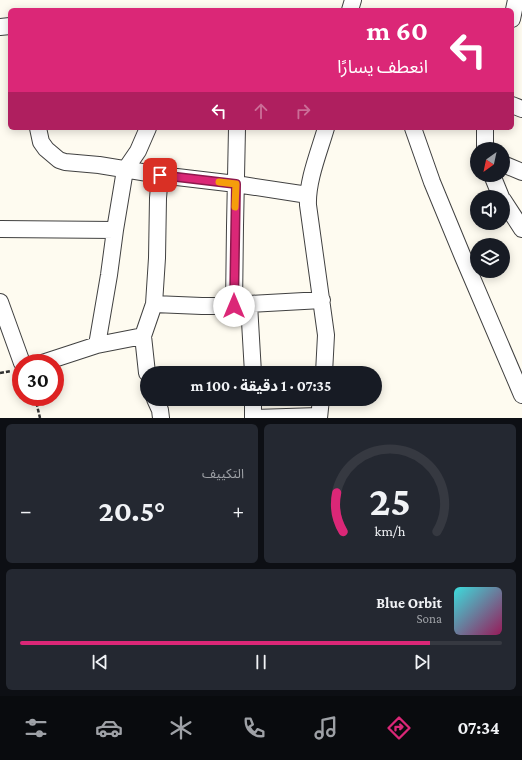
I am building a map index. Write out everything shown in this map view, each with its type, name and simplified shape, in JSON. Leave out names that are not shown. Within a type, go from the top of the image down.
[{"type":"street","points":[[38,130],[41,142],[46,149],[59,160],[65,162],[99,165],[124,170],[236,184],[308,195]]},
{"type":"street","points":[[97,345],[124,170],[138,151],[147,130]]},
{"type":"street","points":[[237,130],[236,184],[242,305],[252,366]]},
{"type":"street","points":[[324,366],[326,335],[308,206],[308,195],[325,130]]},
{"type":"street","points":[[414,130],[448,223],[522,395]]},
{"type":"street","points":[[485,130],[485,142]]},
{"type":"street","points":[[510,167],[522,172]]},
{"type":"street","points":[[146,366],[143,336],[154,304],[160,175]]},
{"type":"street","points":[[510,211],[522,229]]},
{"type":"street","points":[[0,229],[115,230]]},
{"type":"street","points":[[154,304],[202,306],[322,300]]},
{"type":"street","points":[[0,302],[19,354]]},
{"type":"street","points":[[64,356],[97,345],[143,336]]},
{"type":"street","points":[[158,406],[161,418]]},
{"type":"street","points":[[253,406],[253,418],[319,417],[320,406]]},
{"type":"path","points":[[37,406],[40,418]]},
{"type":"slow traffic","points":[[219,182],[236,184],[235,207]]},
{"type":"route","points":[[160,175],[236,184],[234,306]]}]
